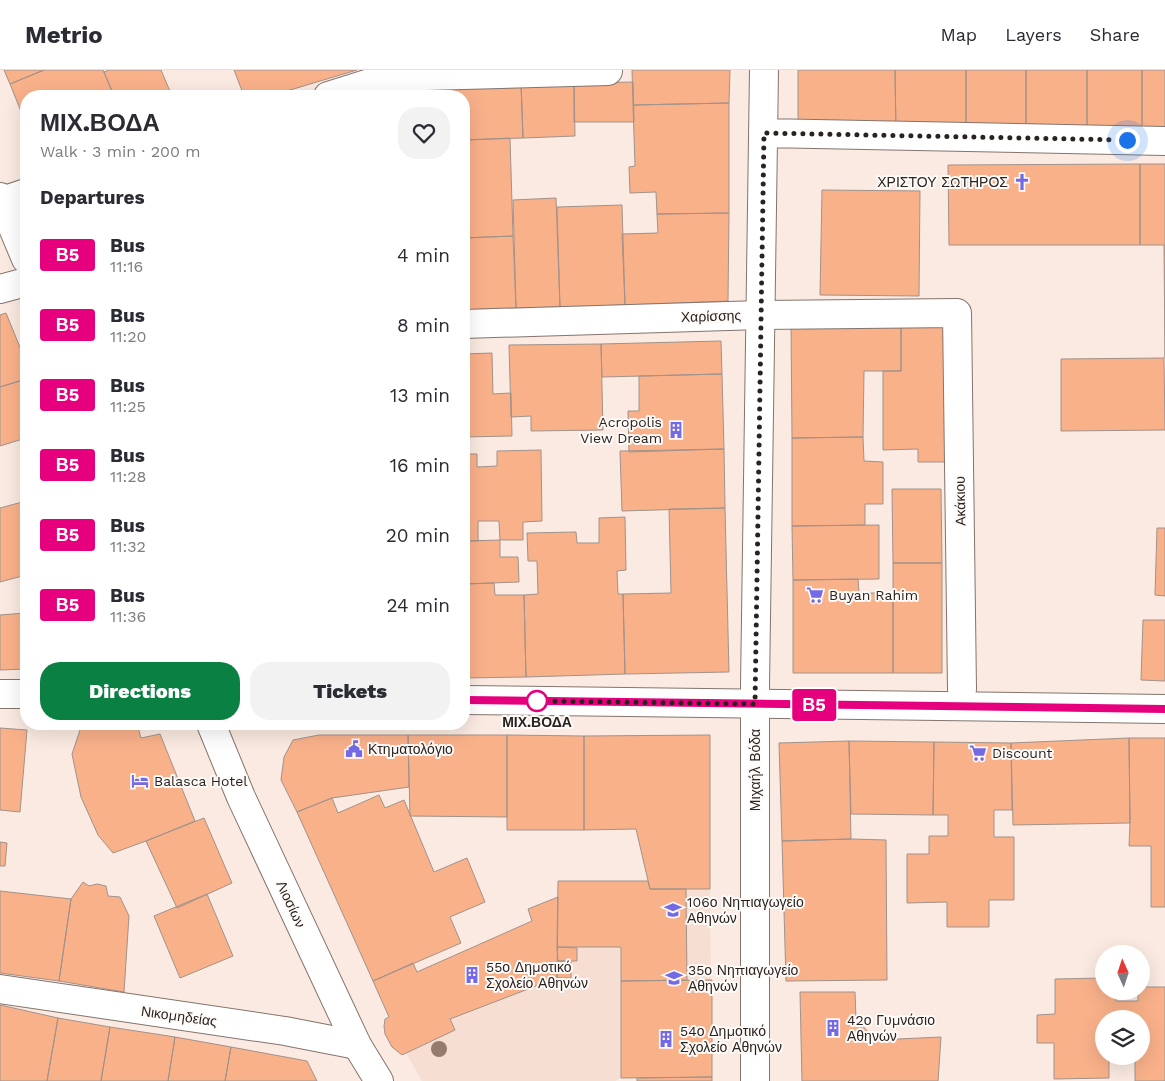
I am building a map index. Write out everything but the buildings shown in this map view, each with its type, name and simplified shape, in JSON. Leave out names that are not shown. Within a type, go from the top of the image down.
[{"type":"street","name":"Μιχαήλ Βόδα","points":[[755,1081],[755,704],[764,70]]},
{"type":"street","points":[[352,90],[389,81],[608,71]]},
{"type":"street","points":[[764,133],[1165,141]]},
{"type":"street","points":[[9,197],[20,237]]},
{"type":"street","points":[[0,289],[20,284]]},
{"type":"street","name":"Χαρίσσης","points":[[470,324],[761,314],[957,313]]},
{"type":"street","name":"Ακάκιου","points":[[957,313],[962,689]]},
{"type":"street","points":[[0,694],[20,694]]},
{"type":"street","points":[[470,700],[1165,709]]},
{"type":"street","name":"Λιοσίων","points":[[214,730],[242,797],[357,1044],[379,1081]]},
{"type":"street","name":"Νικομηδείας","points":[[0,989],[285,1031],[357,1044]]},
{"type":"shaded area","points":[[558,881],[648,881],[650,889],[710,889],[712,1077],[621,1078],[615,1081],[422,1081],[406,1053],[373,981],[413,963],[417,972],[532,922],[528,909],[558,897]]},
{"type":"bus line","name":"Β5","points":[[470,700],[1165,709]]},
{"type":"place","name":"ΧΡΙΣΤΟΥ ΣΩΤΗΡΟΣ","points":[[1022,182]]},
{"type":"place","name":"Acropolis View Dream","points":[[676,430]]},
{"type":"place","name":"Buyan Rahim","points":[[815,595]]},
{"type":"place","name":"ΜΙΧ.ΒΟΔΑ","points":[[537,701]]},
{"type":"place","name":"Κτηματολόγιο","points":[[354,749]]},
{"type":"place","name":"Discount","points":[[978,753]]},
{"type":"place","name":"Balasca Hotel","points":[[140,781]]},
{"type":"place","name":"106ο Νηπιαγωγείο Αθηνών","points":[[673,910]]},
{"type":"place","name":"55ο Δημοτικό Σχολείο Αθηνών","points":[[472,975]]},
{"type":"place","name":"35ο Νηπιαγωγείο Αθηνών","points":[[674,978]]},
{"type":"place","name":"42ο Γυµνάσιο Αθηνών","points":[[833,1028]]},
{"type":"place","name":"54ο Δημοτικό Σχολείο Αθηνών","points":[[666,1039]]},
{"type":"route","points":[[537,701],[755,704],[764,133],[1127,140]]}]
